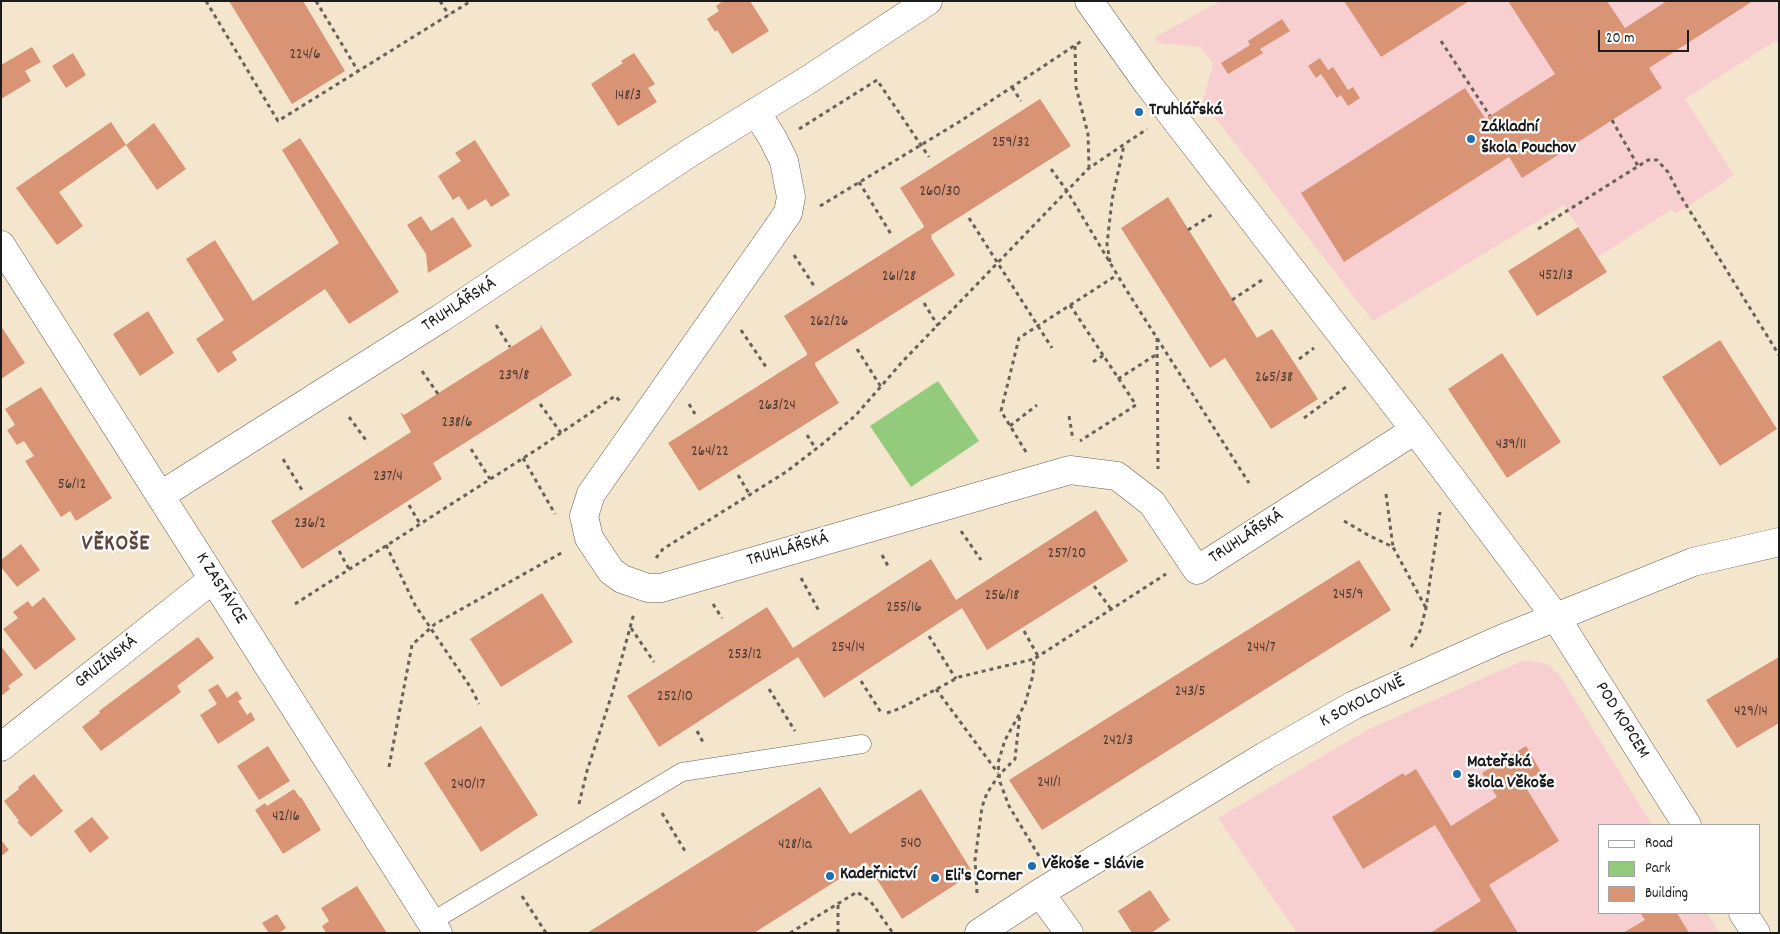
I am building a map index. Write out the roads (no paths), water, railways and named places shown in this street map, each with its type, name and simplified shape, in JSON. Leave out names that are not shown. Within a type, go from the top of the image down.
[{"type":"street","name":"TRUHLÁŘSKÁ","points":[[161,495],[441,318],[691,152],[808,80],[928,1]]},
{"type":"street","points":[[1089,1],[1148,84],[1415,430],[1555,616]]},
{"type":"street","name":"TRUHLÁŘSKÁ","points":[[756,112],[784,161],[792,197],[788,213],[591,494],[584,516],[589,538],[611,571],[622,579],[636,597],[648,588],[662,588],[1070,470],[1118,476],[1152,503],[1198,570],[1415,430]]},
{"type":"street","name":"K ZASTÁVCE","points":[[1,245],[435,927]]},
{"type":"street","name":"K SOKOLOVNĚ","points":[[979,933],[1040,893],[1265,756],[1354,705],[1498,640],[1693,562],[1779,542]]},
{"type":"street","name":"GRUZÍNSKÁ","points":[[1,747],[213,579]]},
{"type":"street","name":"POD KOPCEM","points":[[1555,616],[1687,824]]},
{"type":"street","points":[[1040,893],[1069,933]]},
{"type":"street","points":[[1744,914],[1756,933]]},
{"type":"lane","points":[[435,927],[572,837],[682,772],[862,744]]},
{"type":"place","name":"Truhlářská","points":[[1139,112]]},
{"type":"place","name":"Základní škola Pouchov","points":[[1471,139]]},
{"type":"place","name":"Mateřská škola Věkoše","points":[[1457,774]]},
{"type":"place","name":"Věkoše - Slávie","points":[[1032,866]]},
{"type":"place","name":"Kadeřnictví","points":[[830,876]]},
{"type":"place","name":"Eli's Corner","points":[[935,878]]},
{"type":"district","name":"VĚKOŠE","points":[[116,546]]}]
